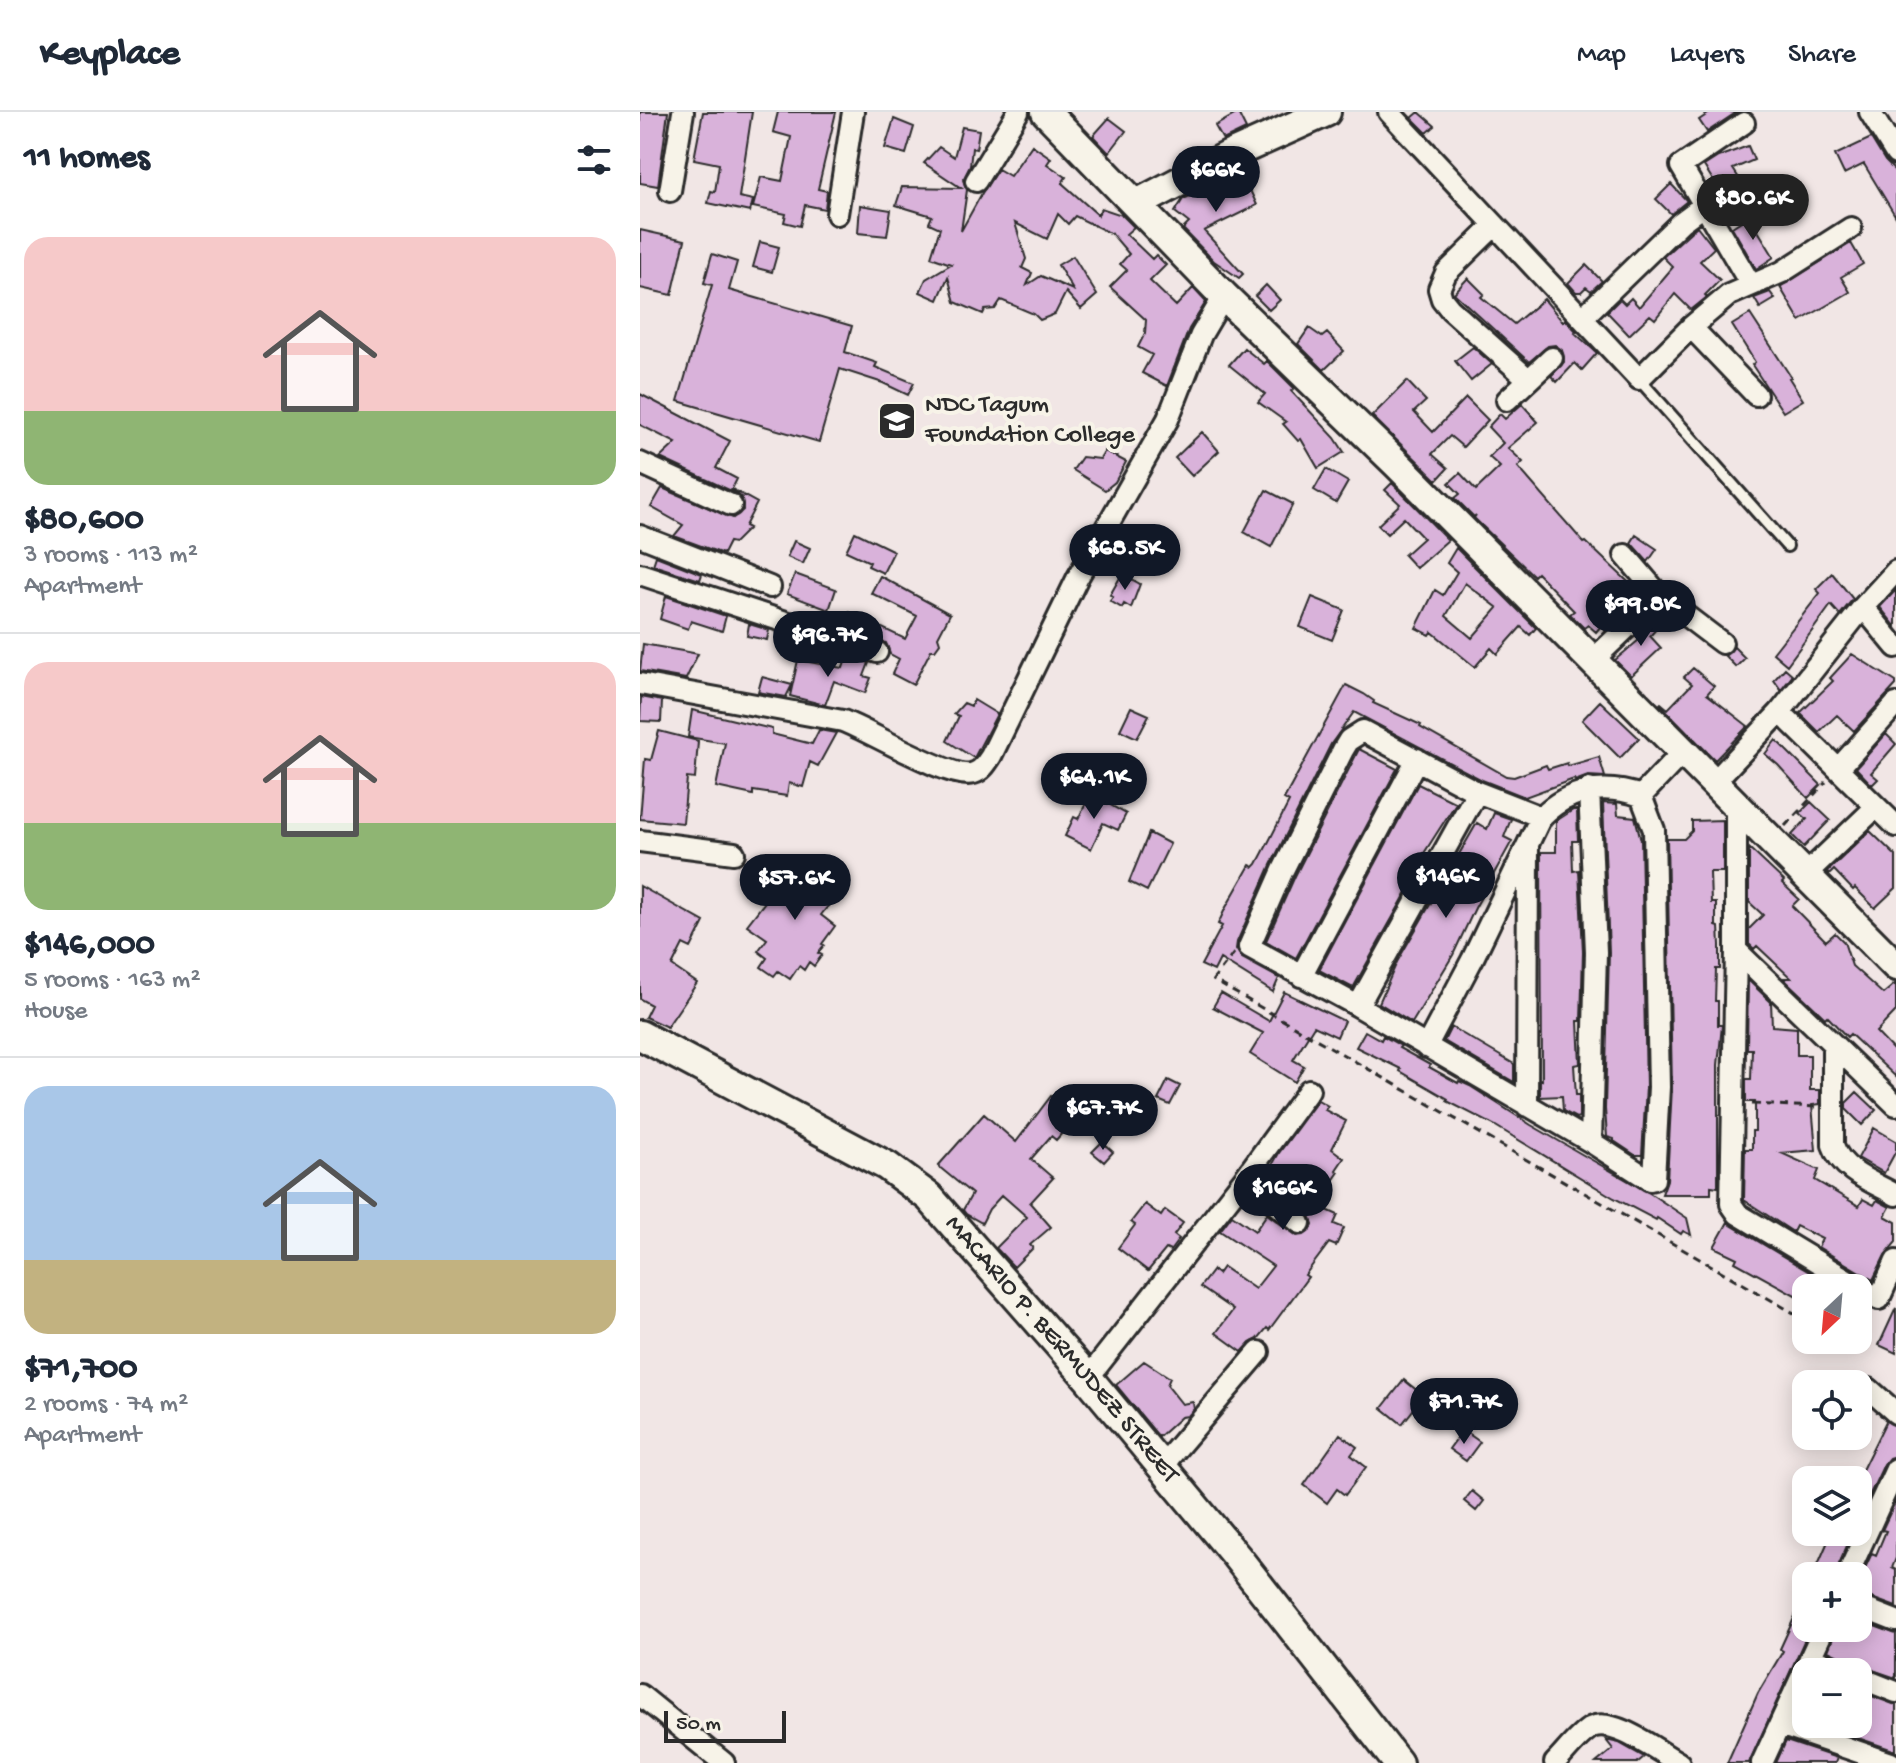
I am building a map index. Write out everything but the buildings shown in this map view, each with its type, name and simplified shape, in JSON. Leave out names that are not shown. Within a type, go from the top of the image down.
[{"type":"street","points":[[670,191],[683,112]]},
{"type":"street","points":[[837,214],[853,112]]},
{"type":"street","points":[[976,181],[1018,112]]},
{"type":"street","points":[[1046,112],[1224,296],[1397,464],[1896,966]]},
{"type":"street","points":[[1137,204],[1230,155],[1326,112]]},
{"type":"street","points":[[1389,112],[1639,379],[1691,327],[1729,295],[1782,272],[1851,228]]},
{"type":"street","points":[[1870,112],[1896,154]]},
{"type":"street","points":[[1744,123],[1681,166],[1751,285]]},
{"type":"street","points":[[1582,318],[1681,222],[1704,205]]},
{"type":"street","points":[[1495,225],[1446,273],[1439,289],[1450,309],[1528,379]]},
{"type":"street","points":[[640,684],[843,721],[939,767],[965,775],[975,773],[991,756],[1078,577],[1168,419],[1201,335],[1224,296]]},
{"type":"street","points":[[1691,327],[1756,395]]},
{"type":"street","points":[[1507,400],[1552,358]]},
{"type":"street","points":[[640,463],[731,505]]},
{"type":"street","points":[[640,536],[770,587]]},
{"type":"street","points":[[1625,555],[1660,596],[1722,643]]},
{"type":"street","points":[[1713,783],[1780,712],[1863,607],[1896,571]]},
{"type":"street","points":[[640,574],[877,652]]},
{"type":"street","points":[[1592,661],[1660,596]]},
{"type":"street","points":[[1863,607],[1896,647]]},
{"type":"street","points":[[1838,769],[1896,704]]},
{"type":"street","points":[[1780,712],[1896,826]]},
{"type":"street","points":[[1541,817],[1477,792],[1363,731],[1349,740],[1283,870],[1249,947],[1358,1006],[1591,1142],[1650,1180],[1654,1179],[1659,1087],[1655,860],[1654,830],[1641,796]]},
{"type":"street","points":[[1641,796],[1682,753]]},
{"type":"street","points":[[1301,976],[1417,759]]},
{"type":"street","points":[[1426,1047],[1541,817],[1555,802],[1589,789],[1623,790],[1641,796]]},
{"type":"street","points":[[1589,789],[1596,952],[1591,1142]]},
{"type":"street","points":[[1358,1006],[1477,792]]},
{"type":"street","points":[[1806,874],[1876,807]]},
{"type":"street","points":[[1736,808],[1736,950],[1729,1196],[1734,1210],[1879,1299],[1896,1261]]},
{"type":"street","points":[[1527,1106],[1528,840]]},
{"type":"street","points":[[640,841],[734,853]]},
{"type":"street","points":[[1736,950],[1896,1105]]},
{"type":"street","name":"MACARIO P. BERMUDEZ STREET","points":[[640,1035],[887,1166],[929,1197],[1162,1466],[1398,1763]]},
{"type":"street","points":[[1833,1045],[1833,1145],[1840,1161],[1896,1195]]},
{"type":"street","points":[[1088,1378],[1244,1179],[1309,1090]]},
{"type":"street","points":[[1244,1179],[1300,1223]]},
{"type":"street","points":[[1162,1466],[1259,1352]]},
{"type":"street","points":[[1872,1392],[1896,1413]]},
{"type":"street","points":[[1853,1562],[1896,1469]]},
{"type":"street","points":[[1872,1612],[1896,1621]]},
{"type":"street","points":[[1810,1658],[1817,1642]]},
{"type":"street","points":[[1872,1683],[1896,1692]]},
{"type":"street","points":[[640,1695],[724,1763]]},
{"type":"street","points":[[1762,1763],[1792,1698]]},
{"type":"street","points":[[1555,1763],[1583,1734],[1600,1725],[1620,1729],[1679,1763]]},
{"type":"street","points":[[1780,1725],[1891,1763]]},
{"type":"lane","points":[[1639,379],[1787,546]]},
{"type":"path","points":[[1773,841],[1838,769]]},
{"type":"path","points":[[1249,947],[1236,952],[1213,980],[1792,1312]]},
{"type":"path","points":[[1733,1104],[1832,1108]]},
{"type":"path","points":[[1872,1313],[1879,1299]]},
{"type":"place","name":"NDC Tagum Foundation College","points":[[897,421]]}]
